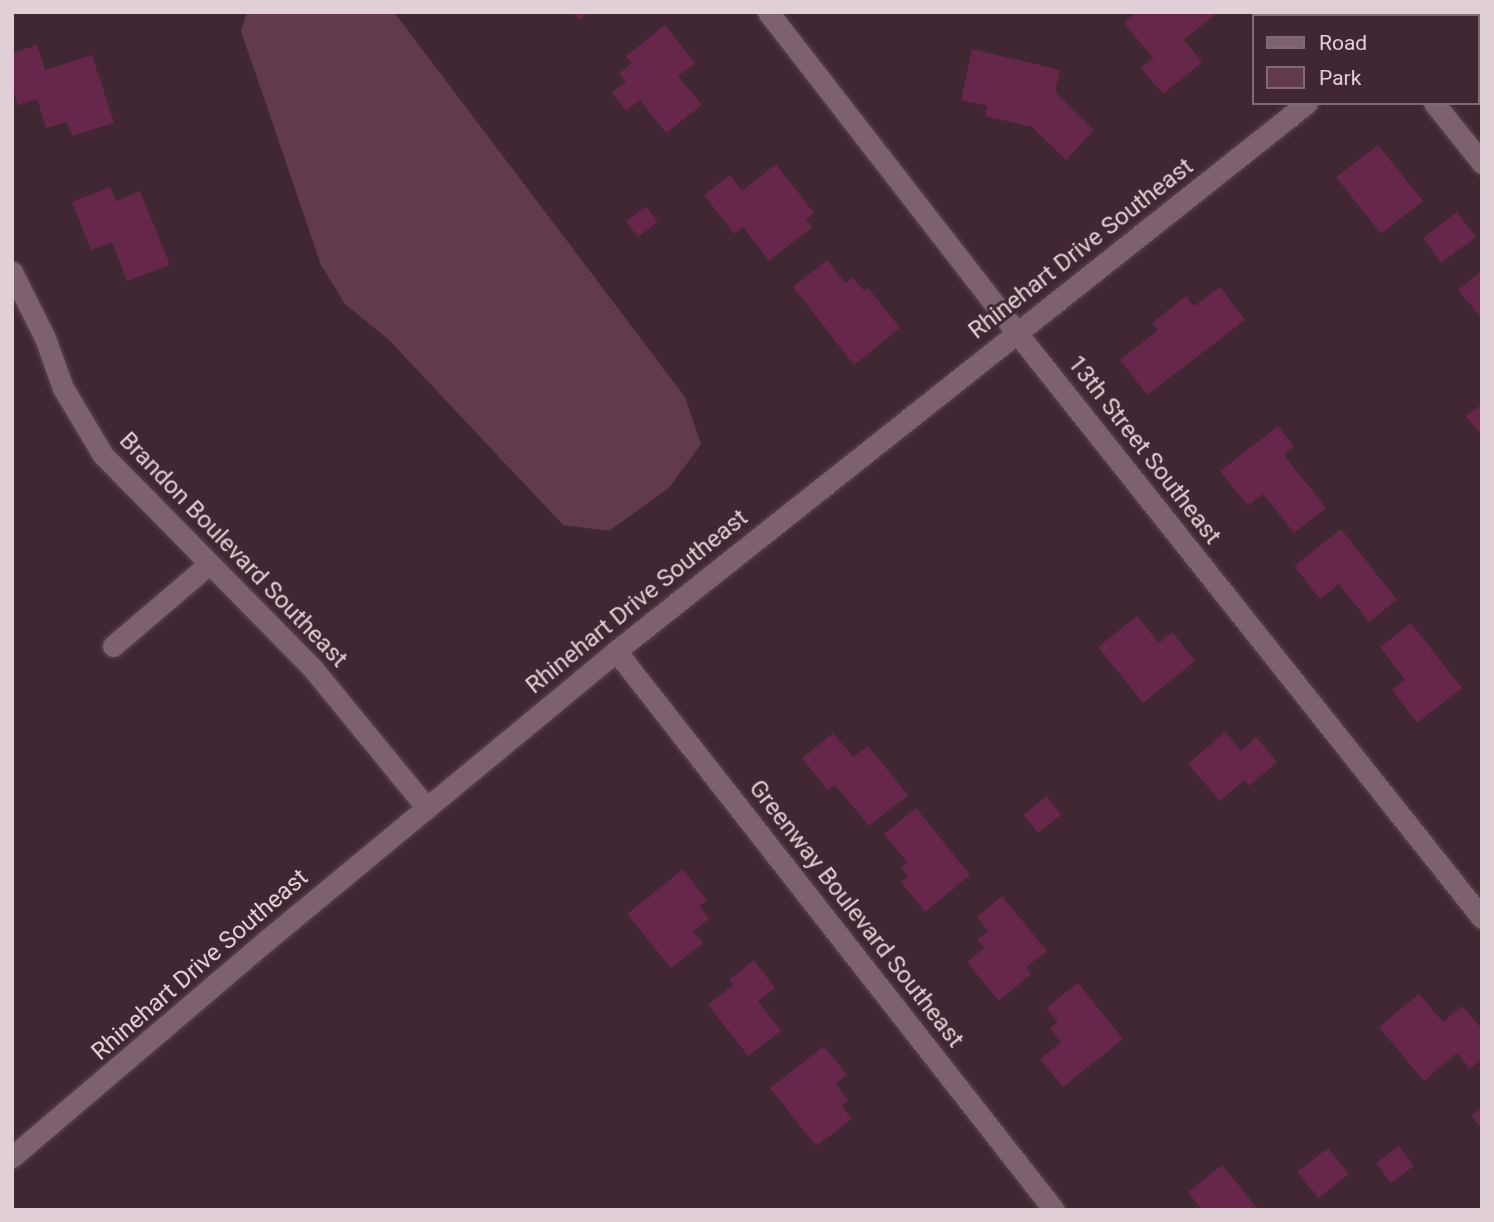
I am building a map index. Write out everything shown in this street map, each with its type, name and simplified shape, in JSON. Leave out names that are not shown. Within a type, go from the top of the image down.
[{"type":"street","name":"13th Street Southeast","points":[[768,12],[1017,333],[1482,918]]},
{"type":"street","name":"Rhinehart Drive Southeast","points":[[12,1157],[616,651],[1304,105]]},
{"type":"street","points":[[1436,105],[1482,163]]},
{"type":"street","name":"Brandon Boulevard Southeast","points":[[12,272],[45,338],[63,388],[97,446],[208,565],[314,670],[427,808]]},
{"type":"street","points":[[113,646],[208,565]]},
{"type":"street","name":"Greenway Boulevard Southeast","points":[[616,651],[1054,1210]]},
{"type":"green space","points":[[247,12],[394,12],[685,397],[701,444],[669,488],[609,531],[563,525],[388,339],[345,304],[321,265],[241,31]]},
{"type":"building","points":[[574,12],[589,12],[580,20]]},
{"type":"building","points":[[1137,12],[1218,12],[1184,40],[1202,62],[1163,94],[1141,68],[1153,58],[1124,23]]},
{"type":"building","points":[[665,25],[695,63],[678,76],[702,105],[666,133],[640,100],[626,111],[612,93],[626,82],[619,73],[632,63],[626,56]]},
{"type":"building","points":[[37,45],[45,70],[92,55],[114,123],[72,136],[67,122],[46,128],[37,99],[18,105],[12,88],[12,53]]},
{"type":"building","points":[[972,49],[1060,70],[1055,92],[1094,130],[1066,160],[1032,127],[985,116],[987,106],[961,100]]},
{"type":"building","points":[[1378,145],[1423,201],[1381,234],[1336,177]]},
{"type":"building","points":[[776,164],[814,213],[806,220],[812,227],[769,261],[743,227],[734,234],[704,195],[730,175],[742,191]]},
{"type":"building","points":[[110,187],[116,201],[140,191],[170,265],[127,281],[112,242],[91,250],[72,202]]},
{"type":"building","points":[[646,206],[658,222],[638,237],[626,221]]},
{"type":"building","points":[[1457,212],[1476,237],[1441,263],[1423,238]]},
{"type":"building","points":[[827,260],[845,283],[853,277],[864,291],[868,288],[900,328],[854,365],[793,287]]},
{"type":"building","points":[[1482,270],[1482,319],[1458,290]]},
{"type":"building","points":[[1220,287],[1245,320],[1147,395],[1120,360],[1158,330],[1152,323],[1186,296],[1194,306]]},
{"type":"building","points":[[1482,404],[1482,436],[1466,416]]},
{"type":"building","points":[[1278,426],[1294,446],[1284,455],[1326,508],[1294,533],[1263,494],[1248,506],[1220,471]]},
{"type":"building","points":[[1341,529],[1397,600],[1369,622],[1339,584],[1320,599],[1294,566]]},
{"type":"building","points":[[1137,616],[1159,643],[1172,632],[1195,661],[1143,703],[1098,647]]},
{"type":"building","points":[[1411,623],[1462,688],[1417,723],[1392,690],[1405,680],[1380,647]]},
{"type":"building","points":[[1225,732],[1241,751],[1256,737],[1277,762],[1249,786],[1244,780],[1220,801],[1188,764]]},
{"type":"building","points":[[833,733],[853,757],[868,746],[908,795],[869,826],[835,785],[828,791],[802,758]]},
{"type":"building","points":[[1047,796],[1061,815],[1038,833],[1023,815]]},
{"type":"building","points":[[916,808],[970,875],[925,912],[901,882],[909,876],[901,867],[907,862],[884,834]]},
{"type":"building","points":[[683,869],[707,900],[699,906],[709,919],[693,931],[703,943],[671,968],[627,914]]},
{"type":"building","points":[[1002,896],[1047,951],[1026,967],[1031,974],[999,1001],[967,962],[984,948],[977,940],[988,931],[977,917]]},
{"type":"building","points":[[754,960],[775,988],[758,1001],[781,1031],[748,1056],[708,1005],[733,985],[729,980]]},
{"type":"building","points":[[1078,983],[1123,1039],[1063,1087],[1040,1059],[1061,1042],[1050,1028],[1058,1022],[1046,1008]]},
{"type":"building","points":[[1419,994],[1443,1022],[1462,1006],[1482,1029],[1482,1059],[1470,1069],[1457,1053],[1424,1081],[1379,1027]]},
{"type":"building","points":[[824,1046],[847,1075],[835,1084],[848,1100],[842,1106],[852,1119],[816,1146],[770,1088]]},
{"type":"building","points":[[1482,1107],[1482,1129],[1471,1116]]},
{"type":"building","points":[[1399,1146],[1414,1166],[1391,1183],[1376,1163]]},
{"type":"building","points":[[1328,1148],[1349,1174],[1318,1198],[1297,1172]]},
{"type":"building","points":[[1222,1165],[1259,1210],[1202,1210],[1188,1192]]}]
